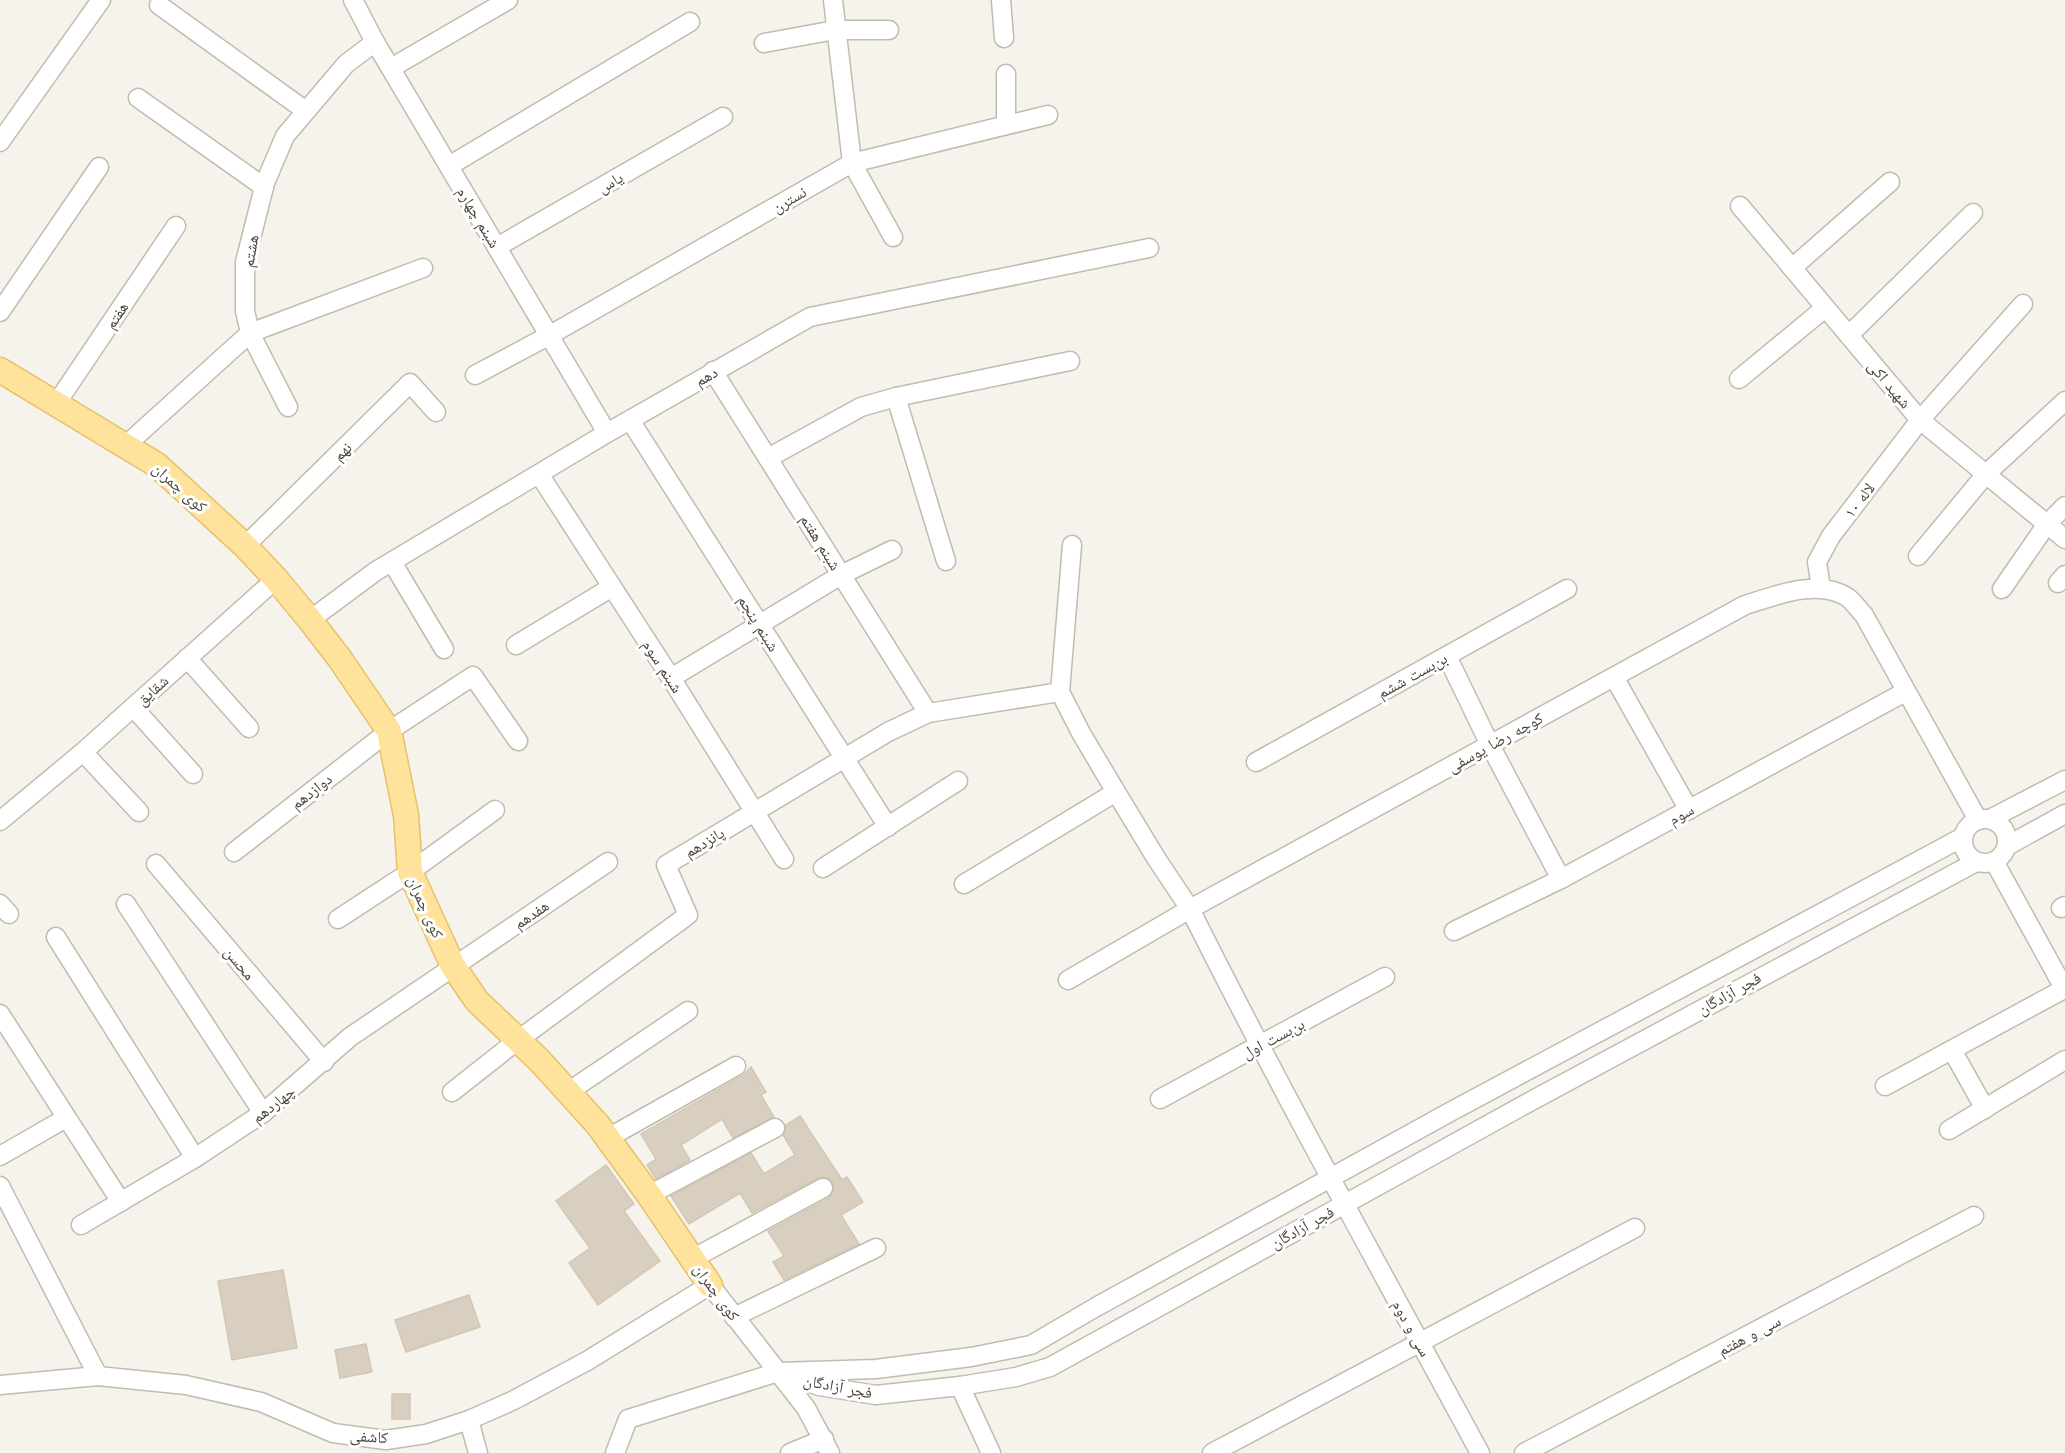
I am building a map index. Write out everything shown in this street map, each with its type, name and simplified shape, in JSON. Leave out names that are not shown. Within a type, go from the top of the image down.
[{"type":"main road","name":"کوی چمران","points":[[0,370],[157,465],[245,546],[310,620],[340,659],[389,731],[406,814],[410,872],[453,966],[477,1000],[598,1125],[710,1285]]},
{"type":"street","points":[[0,142],[101,0]]},
{"type":"street","name":"شبنم چهارم","points":[[353,0],[375,42],[607,433]]},
{"type":"street","points":[[391,68],[508,0]]},
{"type":"street","points":[[833,0],[852,163],[893,237]]},
{"type":"street","points":[[1001,0],[1004,38]]},
{"type":"street","points":[[159,5],[306,111]]},
{"type":"street","points":[[449,166],[690,22]]},
{"type":"street","points":[[764,43],[835,30],[889,30]]},
{"type":"street","name":"هشتم","points":[[288,407],[250,333],[245,311],[246,262],[264,188],[285,136],[346,64],[375,42]]},
{"type":"street","points":[[1006,74],[1006,125]]},
{"type":"street","points":[[138,98],[264,188]]},
{"type":"street","name":"نسترن","points":[[476,375],[852,163],[1048,115]]},
{"type":"street","name":"یاس","points":[[497,247],[723,117]]},
{"type":"street","points":[[0,312],[99,167]]},
{"type":"street","points":[[1792,268],[1890,182]]},
{"type":"street","name":"شهید اکی","points":[[1740,206],[1920,420],[2065,538]]},
{"type":"street","points":[[1849,335],[1972,213]]},
{"type":"street","name":"هفتم","points":[[56,404],[176,226]]},
{"type":"street","name":"دهم","points":[[310,620],[376,570],[713,371],[810,318],[1149,248]]},
{"type":"street","points":[[125,446],[250,333],[423,268]]},
{"type":"street","name":"لاله ۱۰","points":[[1821,588],[1817,562],[1832,536],[1920,420],[2023,304]]},
{"type":"street","points":[[1739,379],[1825,308]]},
{"type":"street","points":[[768,458],[861,407],[896,397],[1070,361]]},
{"type":"street","name":"شبنم هفتم","points":[[713,371],[928,713]]},
{"type":"street","name":"نهم","points":[[245,546],[410,383],[436,412]]},
{"type":"street","points":[[896,397],[946,561]]},
{"type":"street","points":[[1918,556],[1986,474],[2065,401]]},
{"type":"street","name":"شبنم پنجم","points":[[630,420],[888,827]]},
{"type":"street","name":"شبنم سوم","points":[[539,474],[671,678],[783,859]]},
{"type":"street","points":[[2002,589],[2047,524],[2065,506]]},
{"type":"street","points":[[1072,545],[1060,692],[1081,734],[1156,858],[1190,909],[1330,1178]]},
{"type":"street","points":[[671,678],[842,575],[892,550]]},
{"type":"street","points":[[392,562],[444,649]]},
{"type":"street","name":"شقایق","points":[[0,821],[83,752],[276,579]]},
{"type":"street","points":[[516,645],[612,587]]},
{"type":"street","name":"کوچه رضا یوسفی","points":[[1068,980],[1190,909],[1745,605],[1795,591],[1821,588],[1847,597],[1863,615],[1905,692],[1984,819]]},
{"type":"street","name":"بن‌بست ششم","points":[[1256,762],[1567,589]]},
{"type":"street","points":[[1447,656],[1490,745],[1561,879]]},
{"type":"street","points":[[187,658],[249,728]]},
{"type":"street","name":"دوازدهم","points":[[234,852],[389,731],[473,676],[518,741]]},
{"type":"street","points":[[1614,677],[1689,810]]},
{"type":"street","name":"پانزدهم","points":[[452,1092],[518,1040],[688,915],[666,865],[888,732],[928,713],[1060,692]]},
{"type":"street","name":"سوم","points":[[1454,931],[1561,879],[1905,692]]},
{"type":"street","points":[[133,707],[193,774]]},
{"type":"street","points":[[83,752],[139,812]]},
{"type":"street","points":[[1984,819],[1998,823],[2004,829],[2007,838],[2007,846],[2002,855],[1995,861],[1985,864],[1976,862],[1968,856],[1963,847],[1965,830],[1984,819],[2065,780]]},
{"type":"street","points":[[823,868],[958,781]]},
{"type":"street","points":[[964,884],[1116,792]]},
{"type":"street","points":[[338,919],[410,872],[495,810]]},
{"type":"street","points":[[2007,846],[2065,814]]},
{"type":"street","name":"فجر آزادگان","points":[[778,1372],[876,1369],[971,1357],[1031,1345],[1096,1307],[1667,994],[1963,837]]},
{"type":"street","points":[[1886,1086],[2065,990],[1995,861]]},
{"type":"street","name":"هفدهم","points":[[453,966],[609,862]]},
{"type":"street","name":"فجر آزادگان","points":[[778,1372],[819,1386],[876,1395],[1016,1377],[1050,1367],[1769,971],[1976,862]]},
{"type":"street","name":"محسن","points":[[156,864],[324,1062]]},
{"type":"street","points":[[126,904],[263,1113]]},
{"type":"street","points":[[56,938],[195,1158]]},
{"type":"street","name":"چهاردهم","points":[[81,1225],[195,1158],[263,1113],[350,1037],[453,966]]},
{"type":"street","name":"بن‌بست اول","points":[[1160,1099],[1385,977]]},
{"type":"street","points":[[568,1092],[688,1011]]},
{"type":"street","points":[[0,1014],[121,1202]]},
{"type":"street","points":[[1952,1050],[1984,1109]]},
{"type":"street","points":[[1949,1130],[2065,1060]]},
{"type":"street","points":[[608,1138],[736,1066]]},
{"type":"street","points":[[0,1156],[66,1118]]},
{"type":"street","points":[[649,1195],[775,1128]]},
{"type":"street","name":"سی و دوم","points":[[1330,1178],[1480,1453]]},
{"type":"street","points":[[0,1186],[98,1376]]},
{"type":"street","points":[[692,1259],[823,1188]]},
{"type":"street","name":"سی و هفتم","points":[[1524,1453],[1974,1216]]},
{"type":"street","points":[[1212,1453],[1635,1228]]},
{"type":"street","points":[[734,1317],[876,1248]]},
{"type":"street","name":"کاشفی","points":[[0,1384],[98,1376],[186,1385],[261,1402],[333,1433],[386,1440],[426,1434],[469,1420],[514,1400],[587,1361],[710,1285]]},
{"type":"street","name":"کوی چمران","points":[[710,1285],[806,1408],[827,1446]]},
{"type":"street","points":[[876,1369],[876,1395]]},
{"type":"street","points":[[615,1453],[628,1419],[778,1372]]},
{"type":"street","points":[[960,1386],[991,1453]]},
{"type":"street","points":[[469,1420],[478,1453]]},
{"type":"street","points":[[790,1453],[827,1446]]},
{"type":"building","points":[[751,1067],[766,1092],[761,1095],[774,1117],[733,1138],[722,1119],[681,1145],[690,1160],[656,1179],[647,1165],[656,1159],[641,1134],[742,1076]]},
{"type":"building","points":[[800,1116],[842,1180],[847,1177],[863,1202],[841,1215],[859,1244],[784,1280],[773,1262],[784,1256],[768,1231],[829,1198],[834,1189],[829,1179],[818,1178],[752,1213],[740,1193],[689,1224],[671,1196],[751,1153],[764,1174],[795,1155],[783,1135],[786,1125]]},
{"type":"building","points":[[606,1165],[634,1204],[624,1211],[660,1261],[598,1305],[569,1263],[590,1248],[556,1201]]},
{"type":"building","points":[[283,1270],[297,1348],[232,1360],[218,1281]]},
{"type":"building","points":[[469,1295],[480,1327],[406,1352],[395,1320]]},
{"type":"building","points":[[366,1344],[372,1372],[340,1378],[335,1350]]},
{"type":"building","points":[[392,1394],[410,1394],[410,1419],[392,1419]]}]
